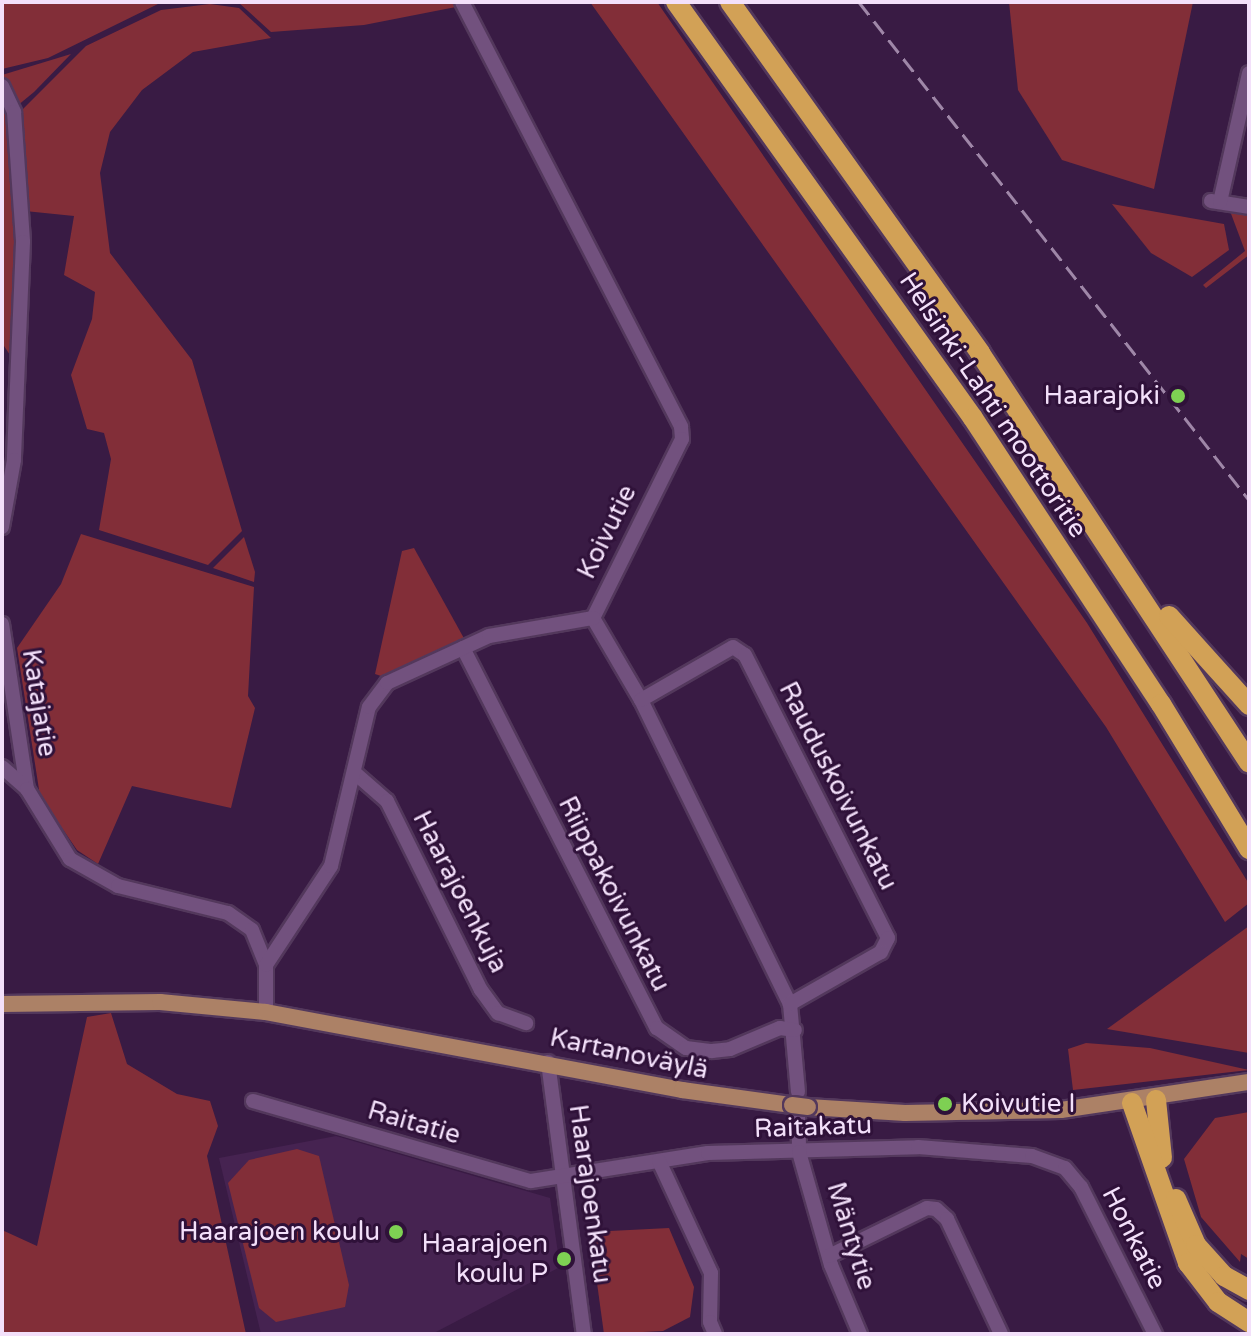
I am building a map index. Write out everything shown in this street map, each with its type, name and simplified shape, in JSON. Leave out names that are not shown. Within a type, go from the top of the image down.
[{"type":"highway","name":"Helsinki-Lahti moottoritie","points":[[676,2],[973,418],[1161,704],[1249,849]]},
{"type":"highway","name":"Helsinki-Lahti moottoritie","points":[[730,2],[980,353],[1249,762]]},
{"type":"highway","points":[[1111,549],[1249,705]]},
{"type":"highway","points":[[1156,1100],[1166,1173],[1196,1245],[1224,1276],[1249,1290]]},
{"type":"highway","points":[[1132,1103],[1188,1263],[1218,1302],[1249,1322]]},
{"type":"main road","name":"Kartanoväylä","points":[[2,1004],[160,1002],[266,1012],[548,1062],[696,1093],[799,1105],[993,1113],[1132,1103],[1249,1082]]},
{"type":"street","name":"Koivutie","points":[[462,2],[681,427],[682,439],[593,618],[641,700],[790,1004],[795,1030],[799,1152]]},
{"type":"street","points":[[1249,73],[1216,202],[1249,207]]},
{"type":"street","points":[[2,86],[14,112],[23,242],[14,460],[2,527]]},
{"type":"street","points":[[266,965],[331,866],[356,774],[369,707],[387,683],[489,636],[593,618]]},
{"type":"street","name":"Katajatie","points":[[2,624],[27,789]]},
{"type":"street","name":"Rauduskoivunkatu","points":[[641,700],[733,647],[745,655],[888,938],[881,952],[790,1004]]},
{"type":"street","name":"Riippakoivunkatu","points":[[463,648],[657,1028],[686,1048],[712,1051],[730,1049],[780,1028],[795,1030]]},
{"type":"street","points":[[2,767],[27,789],[55,841],[93,876],[228,913],[252,930],[266,965],[266,1012]]},
{"type":"street","name":"Haarajoenkuja","points":[[356,774],[387,801],[481,990],[498,1013],[526,1023]]},
{"type":"street","name":"Haarajoenkatu","points":[[548,1062],[584,1334]]},
{"type":"street","name":"Raitatie","points":[[253,1101],[515,1177],[563,1177]]},
{"type":"street","name":"Raitakatu","points":[[563,1177],[708,1153],[918,1147],[1032,1156],[1065,1168]]},
{"type":"street","name":"Mäntytie","points":[[799,1152],[829,1256],[860,1334]]},
{"type":"street","points":[[659,1161],[711,1273],[710,1322],[715,1334]]},
{"type":"street","name":"Honkatie","points":[[1065,1168],[1081,1187],[1155,1334]]},
{"type":"street","points":[[829,1256],[927,1208],[936,1209],[947,1219],[1001,1334]]},
{"type":"shaded area","points":[[2,2],[173,2],[158,4],[48,58],[2,69]]},
{"type":"shaded area","points":[[238,2],[459,2],[461,6],[364,25],[271,32]]},
{"type":"shaded area","points":[[590,2],[657,2],[1087,623],[1249,884],[1249,903],[1225,922],[1106,727]]},
{"type":"shaded area","points":[[1009,2],[1193,2],[1154,189],[1062,160],[1018,90]]},
{"type":"shaded area","points":[[210,4],[239,8],[271,38],[193,52],[142,90],[110,132],[100,173],[110,253],[192,360],[242,531],[208,565],[99,530],[111,459],[104,433],[87,429],[71,375],[92,319],[95,292],[64,275],[74,216],[25,211],[19,113],[86,46],[161,10]]},
{"type":"shaded area","points":[[71,54],[34,92],[17,106],[2,75]]},
{"type":"shaded area","points":[[2,95],[9,109],[19,242],[14,361],[2,343]]},
{"type":"shaded area","points":[[1112,204],[1224,224],[1229,250],[1192,277],[1151,253]]},
{"type":"shaded area","points":[[1230,211],[1249,212],[1249,255],[1206,288],[1203,285],[1245,251]]},
{"type":"shaded area","points":[[81,534],[254,587],[248,696],[255,708],[231,808],[132,786],[98,864],[77,850],[40,796],[17,648],[61,584]]},
{"type":"shaded area","points":[[244,537],[255,572],[254,582],[213,568]]},
{"type":"shaded area","points":[[414,548],[466,642],[387,678],[375,674],[402,551]]},
{"type":"shaded area","points":[[1249,926],[1249,1053],[1107,1029]]},
{"type":"shaded area","points":[[111,1013],[127,1064],[177,1094],[210,1101],[218,1126],[207,1156],[246,1334],[2,1334],[2,1230],[37,1246],[87,1017]]},
{"type":"shaded area","points":[[1086,1043],[1150,1048],[1249,1070],[1073,1090],[1068,1049]]},
{"type":"shaded area","points":[[1249,1112],[1249,1259],[1241,1254],[1240,1262],[1201,1217],[1184,1159],[1215,1118]]},
{"type":"shaded area","name":"Haarajoen koulu","points":[[336,1136],[550,1198],[560,1267],[432,1334],[261,1334],[219,1158]]},
{"type":"shaded area","points":[[297,1149],[319,1156],[349,1285],[345,1307],[276,1322],[259,1308],[228,1183],[249,1160]]},
{"type":"shaded area","points":[[669,1228],[694,1287],[690,1317],[663,1331],[604,1334],[590,1232]]},
{"type":"railway","points":[[859,2],[1249,500]]},
{"type":"place","name":"Haarajoki","points":[[1178,396]]},
{"type":"place","name":"Koivutie I","points":[[945,1104]]},
{"type":"place","name":"Haarajoen koulu","points":[[396,1232]]},
{"type":"place","name":"Haarajoen koulu P","points":[[564,1259]]}]
